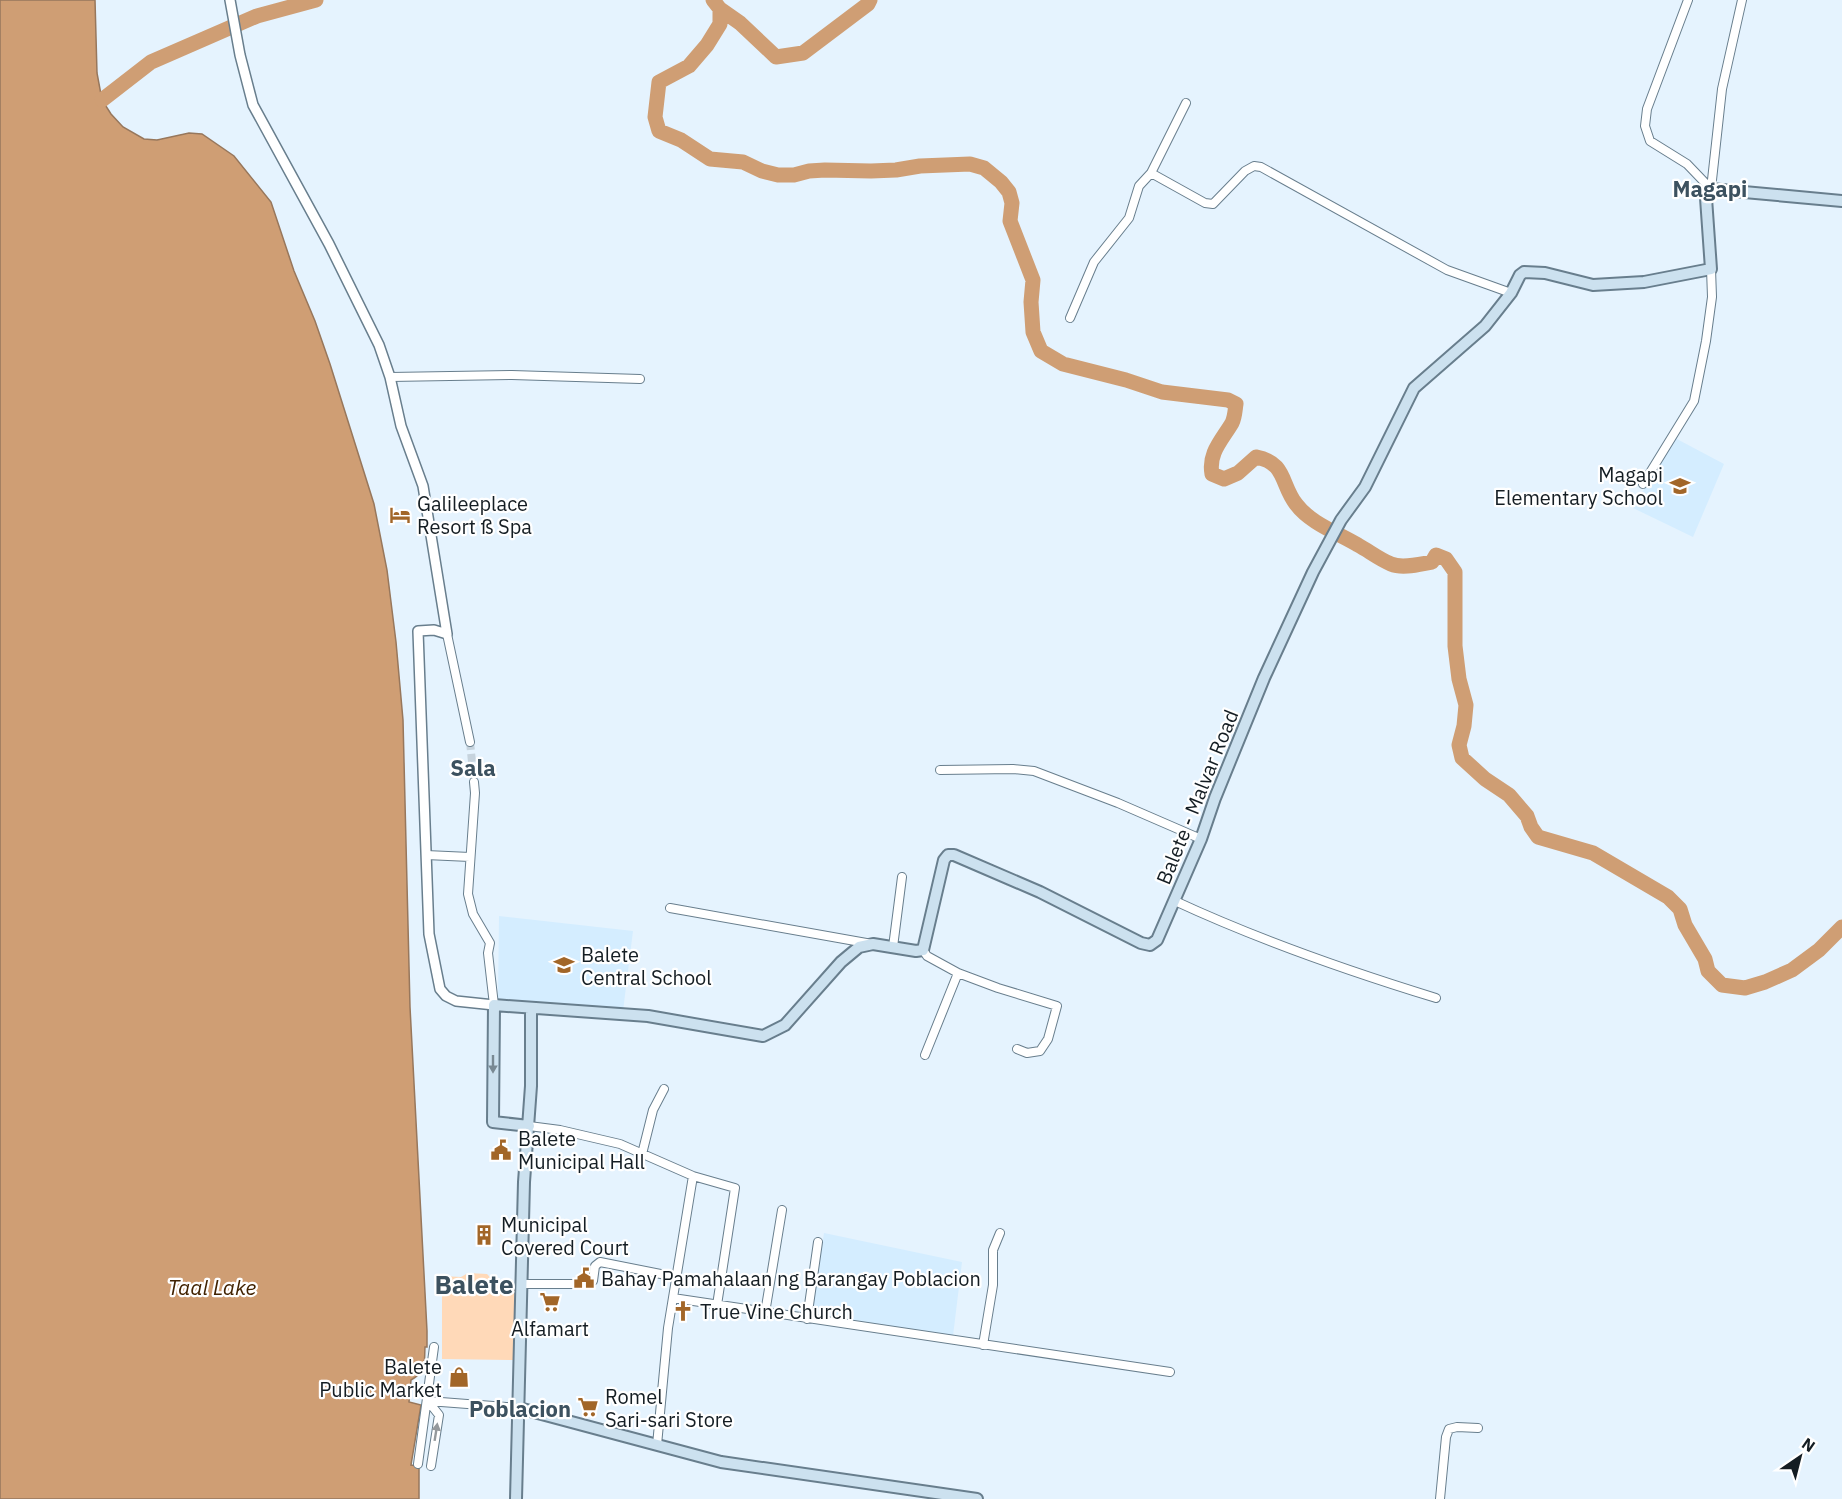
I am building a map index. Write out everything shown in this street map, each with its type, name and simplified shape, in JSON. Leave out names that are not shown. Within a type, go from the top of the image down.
[{"type":"main road","points":[[1711,269],[1707,198],[1711,189],[1842,201]]},
{"type":"main road","name":"Balete - Malvar Road","points":[[923,950],[944,860],[948,855],[954,855],[1040,892],[1141,943],[1150,945],[1157,940],[1201,839],[1215,798],[1264,678],[1313,572],[1341,520],[1365,487],[1414,388],[1485,326],[1511,293],[1520,275],[1530,272],[1545,273],[1593,285],[1644,282],[1711,269]]},
{"type":"main road","points":[[529,1126],[493,1122],[494,1005],[648,1016],[763,1036],[785,1025],[841,962],[859,947],[873,944],[916,951],[923,950]]},
{"type":"main road","points":[[516,1499],[531,1008]]},
{"type":"main road","points":[[519,1408],[694,1455],[755,1468],[977,1499]]},
{"type":"street","points":[[230,0],[240,55],[253,105],[380,345],[401,426],[423,486],[447,634],[470,742]]},
{"type":"street","points":[[1688,0],[1647,110],[1645,126],[1650,141],[1687,164],[1711,189]]},
{"type":"street","points":[[1711,189],[1722,89],[1742,0]]},
{"type":"street","points":[[1070,318],[1094,262],[1129,218],[1139,186],[1151,173],[1186,103]]},
{"type":"street","points":[[1151,173],[1192,196],[1213,204],[1245,171],[1254,166],[1261,167],[1447,270],[1511,293]]},
{"type":"street","points":[[1643,484],[1694,401],[1712,297],[1711,269]]},
{"type":"street","points":[[390,378],[512,375],[640,379]]},
{"type":"street","points":[[447,634],[434,630],[418,632],[429,934],[440,989],[446,996],[456,1000],[494,1005],[488,953],[490,943],[473,914],[468,894],[474,782]]},
{"type":"street","points":[[940,770],[1034,771],[1118,803],[1201,839]]},
{"type":"street","points":[[426,855],[470,857]]},
{"type":"street","points":[[893,946],[902,877]]},
{"type":"street","points":[[1175,901],[1232,927],[1391,985],[1436,998]]},
{"type":"street","points":[[670,908],[873,944]]},
{"type":"street","points":[[923,950],[927,956],[958,973],[1057,1006],[1048,1039],[1040,1051],[1027,1053],[1017,1049]]},
{"type":"street","points":[[925,1055],[958,973]]},
{"type":"street","points":[[642,1154],[656,1102],[664,1089]]},
{"type":"street","points":[[529,1126],[560,1130],[620,1144],[693,1176],[735,1188],[717,1305]]},
{"type":"street","points":[[657,1445],[673,1298],[693,1176]]},
{"type":"street","points":[[765,1313],[782,1210]]},
{"type":"street","points":[[983,1345],[993,1285],[993,1250],[1000,1233]]},
{"type":"street","points":[[807,1319],[818,1242]]},
{"type":"street","points":[[523,1284],[584,1284],[592,1281],[595,1266],[600,1262],[676,1277]]},
{"type":"street","points":[[673,1298],[1170,1372]]},
{"type":"street","points":[[418,1464],[429,1397],[434,1347]]},
{"type":"street","points":[[429,1397],[519,1408]]},
{"type":"street","points":[[429,1397],[439,1415],[430,1466]]},
{"type":"street","points":[[1440,1499],[1446,1437],[1449,1429],[1457,1426],[1478,1428]]},
{"type":"shaded area","name":"Magapi Elementary School","points":[[1675,438],[1724,464],[1693,537],[1633,508]]},
{"type":"shaded area","name":"Balete Central School","points":[[499,916],[633,931],[623,1011],[498,999]]},
{"type":"shaded area","points":[[824,1233],[962,1262],[953,1336],[812,1314]]},
{"type":"shaded area","points":[[468,1273],[487,1274],[502,1289],[516,1289],[515,1360],[442,1359],[442,1276],[461,1277]]},
{"type":"water","name":"Taal Lake","points":[[0,0],[95,0],[97,73],[102,100],[111,114],[123,127],[144,139],[157,140],[189,133],[202,134],[234,156],[271,202],[294,271],[330,364],[374,504],[387,570],[403,720],[410,1007],[427,1331],[424,1366],[420,1373],[411,1380],[409,1402],[421,1405],[411,1465],[419,1466],[419,1499],[0,1499]]},
{"type":"waterway","points":[[102,100],[151,62],[257,16],[316,0]]},
{"type":"waterway","points":[[713,0],[720,9],[740,23],[776,57],[803,53],[868,4],[870,0]]},
{"type":"waterway","points":[[720,9],[720,24],[707,45],[689,66],[659,82],[655,117],[659,131],[681,140],[710,159],[743,162],[762,171],[778,175],[825,170],[896,170],[920,166],[970,164],[984,168],[1009,192],[1012,203],[1010,221],[1033,280],[1031,302],[1033,332],[1041,351],[1063,364],[1162,392],[1228,400],[1236,404],[1232,423],[1214,453],[1212,474],[1224,479],[1238,473],[1256,457],[1266,460],[1278,469],[1291,497],[1302,511],[1382,560],[1406,566],[1432,562],[1436,555],[1446,559],[1455,572],[1455,646],[1459,679],[1466,705],[1459,745],[1462,758],[1485,779],[1509,795],[1527,816],[1538,837],[1593,853],[1668,897],[1680,909],[1685,925],[1705,959],[1708,971],[1722,985],[1745,988],[1792,970],[1819,950],[1842,927]]},
{"type":"tunnel","points":[[470,742],[474,782]]},
{"type":"place","name":"Magapi Elementary School","points":[[1680,486]]},
{"type":"place","name":"Galileeplace Resort ß Spa","points":[[400,515]]},
{"type":"place","name":"Balete Central School","points":[[564,965]]},
{"type":"place","name":"Balete Municipal Hall","points":[[501,1150]]},
{"type":"place","name":"Municipal Covered Court","points":[[484,1235]]},
{"type":"place","name":"Bahay Pamahalaan ng Barangay Poblacion","points":[[584,1278]]},
{"type":"place","name":"Alfamart","points":[[550,1302]]},
{"type":"place","name":"True Vine Church","points":[[683,1311]]},
{"type":"place","name":"Balete Public Market","points":[[459,1377]]},
{"type":"place","name":"Romel Sari-sari Store","points":[[588,1407]]},
{"type":"district","name":"Magapi","points":[[1710,188]]},
{"type":"district","name":"Sala","points":[[473,767]]},
{"type":"district","name":"Balete","points":[[474,1284]]},
{"type":"district","name":"Poblacion","points":[[520,1408]]}]
